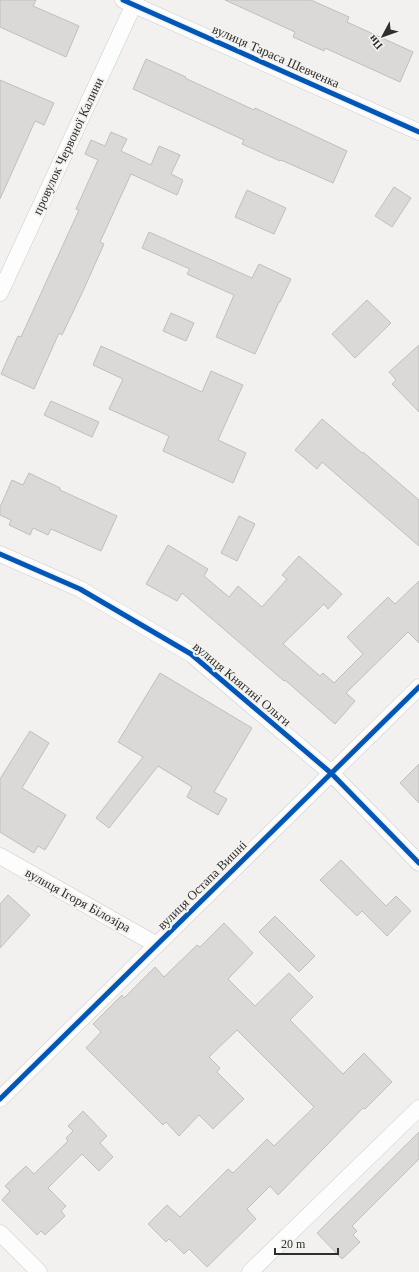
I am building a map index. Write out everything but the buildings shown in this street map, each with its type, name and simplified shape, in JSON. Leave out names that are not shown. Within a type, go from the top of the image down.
[{"type":"street","name":"вулиця Тараса Шевченка","points":[[131,2],[419,132]]},
{"type":"street","name":"провулок Червоної Калини","points":[[0,293],[131,2]]},
{"type":"street","name":"вулиця Княгині Ольги","points":[[0,554],[80,589],[191,654],[331,773],[419,862]]},
{"type":"street","name":"вулиця Остапа Вишні","points":[[0,1099],[419,687]]},
{"type":"street","name":"вулиця Ігоря Білозіра","points":[[0,856],[157,945]]},
{"type":"street","points":[[250,1272],[419,1108]]},
{"type":"street","points":[[0,1233],[38,1272]]},
{"type":"cycle path","points":[[123,0],[419,132]]},
{"type":"cycle path","points":[[0,554],[80,589],[191,654],[331,773],[419,863]]},
{"type":"cycle path","points":[[0,1099],[419,687]]}]
